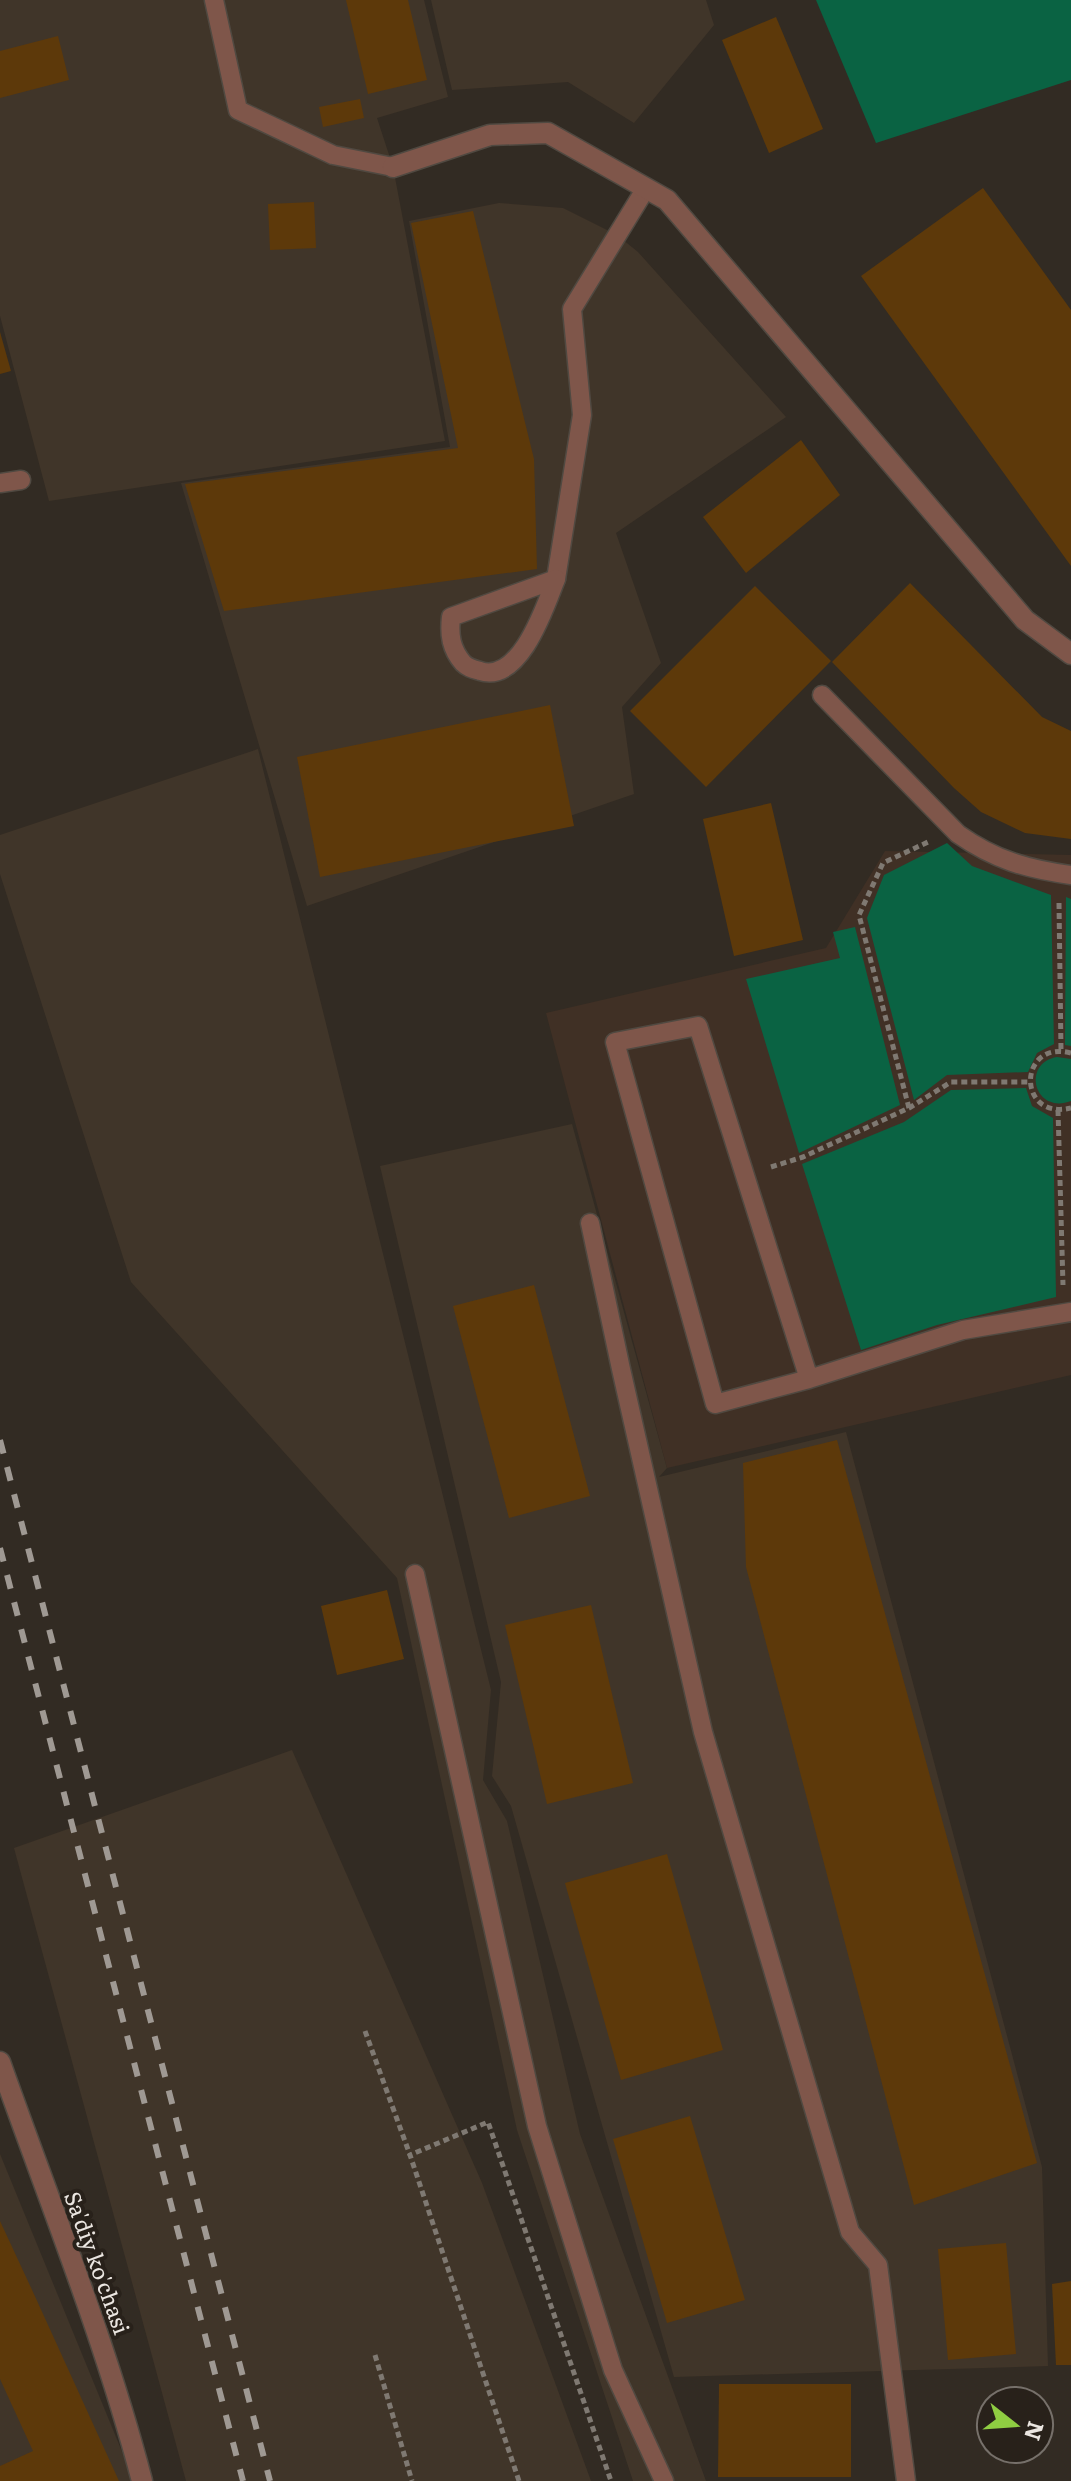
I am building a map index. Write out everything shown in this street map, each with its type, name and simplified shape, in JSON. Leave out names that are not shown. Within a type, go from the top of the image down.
[{"type":"street","points":[[393,167],[490,135],[548,133],[667,200],[1025,620],[1071,654]]},
{"type":"street","name":"Sa'diy ko'chasi","points":[[0,2062],[127,2422],[142,2481]]},
{"type":"lane","points":[[214,0],[238,110],[333,155],[393,167]]},
{"type":"lane","points":[[556,579],[451,617],[453,649],[467,667],[487,674],[506,668],[530,640],[556,579],[582,415],[572,309],[646,188]]},
{"type":"lane","points":[[0,483],[21,480]]},
{"type":"lane","points":[[822,695],[955,830],[984,851],[1014,864],[1065,874]]},
{"type":"lane","points":[[809,1379],[698,1026],[615,1042],[715,1404],[809,1379],[963,1330],[1068,1312]]},
{"type":"lane","points":[[590,1223],[703,1732],[850,2232],[878,2265],[906,2481]]},
{"type":"lane","points":[[415,1574],[537,2126],[613,2370],[664,2481]]},
{"type":"path","points":[[909,1108],[859,915],[883,863],[955,830]]},
{"type":"path","points":[[1061,1050],[1065,874]]},
{"type":"path","points":[[1071,1053],[1061,1050],[1049,1052],[1040,1058],[1032,1068],[1030,1082],[1038,1101],[1058,1110],[1071,1108]]},
{"type":"path","points":[[745,1174],[803,1157],[909,1108],[951,1082],[1030,1082]]},
{"type":"path","points":[[1058,1110],[1068,1312]]},
{"type":"path","points":[[365,2031],[410,2155],[519,2481]]},
{"type":"path","points":[[410,2155],[488,2122],[611,2481]]},
{"type":"path","points":[[375,2355],[412,2481]]},
{"type":"shaded area","points":[[0,0],[424,0],[448,97],[377,118],[393,167],[445,441],[49,501],[0,316]]},
{"type":"shaded area","points":[[431,0],[706,0],[714,25],[634,123],[568,82],[452,90]]},
{"type":"shaded area","points":[[499,203],[563,208],[617,235],[638,252],[786,417],[616,533],[661,663],[622,707],[634,794],[307,906],[181,483],[450,447],[409,221]]},
{"type":"shaded area","points":[[258,749],[491,1690],[483,1780],[507,1821],[580,2134],[706,2481],[633,2481],[517,2130],[397,1578],[131,1282],[0,874],[0,835]]},
{"type":"shaded area","points":[[885,851],[1071,855],[1071,1375],[667,1468],[546,1013],[826,948]]},
{"type":"shaded area","points":[[572,1124],[667,1468],[659,1477],[846,1432],[1042,2167],[1048,2366],[674,2377],[511,1806],[492,1776],[501,1682],[380,1166]]},
{"type":"shaded area","points":[[292,1750],[482,2183],[591,2481],[186,2481],[14,1848]]},
{"type":"shaded area","points":[[0,2154],[134,2481],[0,2481]]},
{"type":"green space","points":[[816,0],[1071,0],[1071,80],[876,143]]},
{"type":"green space","points":[[947,843],[972,866],[1051,895],[1054,1044],[1037,1053],[1028,1072],[947,1075],[914,1100],[867,918],[884,875]]},
{"type":"green space","points":[[1066,897],[1071,899],[1071,1046],[1065,1045]]},
{"type":"green space","points":[[855,927],[900,1105],[799,1153],[746,979],[840,958],[833,932]]},
{"type":"green space","points":[[1057,1057],[1071,1059],[1071,1101],[1048,1101],[1037,1086],[1039,1068]]},
{"type":"green space","points":[[1026,1088],[1032,1106],[1053,1118],[1056,1297],[937,1325],[861,1350],[802,1164],[904,1122],[951,1090]]},
{"type":"building","points":[[346,0],[408,0],[427,80],[368,94]]},
{"type":"building","points":[[776,17],[823,129],[769,153],[722,40]]},
{"type":"building","points":[[58,36],[69,80],[0,98],[0,51]]},
{"type":"building","points":[[360,99],[364,118],[323,127],[319,107]]},
{"type":"building","points":[[983,188],[1071,310],[1071,566],[861,276]]},
{"type":"building","points":[[314,202],[316,248],[270,250],[268,204]]},
{"type":"building","points":[[473,211],[534,459],[537,569],[224,611],[185,484],[458,448],[411,223]]},
{"type":"building","points":[[0,332],[11,371],[0,374]]},
{"type":"building","points":[[801,440],[840,495],[746,573],[703,517]]},
{"type":"building","points":[[910,583],[1042,717],[1071,731],[1071,839],[1025,833],[981,812],[832,662]]},
{"type":"building","points":[[755,586],[831,661],[706,787],[630,711]]},
{"type":"building","points":[[550,705],[574,826],[320,877],[297,757]]},
{"type":"building","points":[[771,803],[803,940],[734,956],[703,819]]},
{"type":"building","points":[[534,1285],[590,1496],[509,1518],[453,1306]]},
{"type":"building","points":[[837,1440],[1037,2163],[914,2205],[746,1567],[743,1463]]},
{"type":"building","points":[[387,1590],[404,1659],[337,1675],[321,1606]]},
{"type":"building","points":[[591,1605],[633,1783],[547,1804],[505,1625]]},
{"type":"building","points":[[667,1854],[723,2050],[621,2080],[565,1883]]},
{"type":"building","points":[[690,2116],[745,2300],[667,2323],[613,2139]]},
{"type":"building","points":[[0,2221],[119,2481],[0,2481],[0,2466],[33,2451],[0,2379]]},
{"type":"building","points":[[1006,2243],[1016,2354],[948,2360],[938,2249]]},
{"type":"building","points":[[1071,2281],[1071,2365],[1056,2365],[1052,2284]]},
{"type":"building","points":[[719,2384],[851,2384],[851,2477],[718,2477]]},
{"type":"railway","points":[[0,1440],[270,2481]]},
{"type":"railway","points":[[0,1548],[243,2481]]}]
